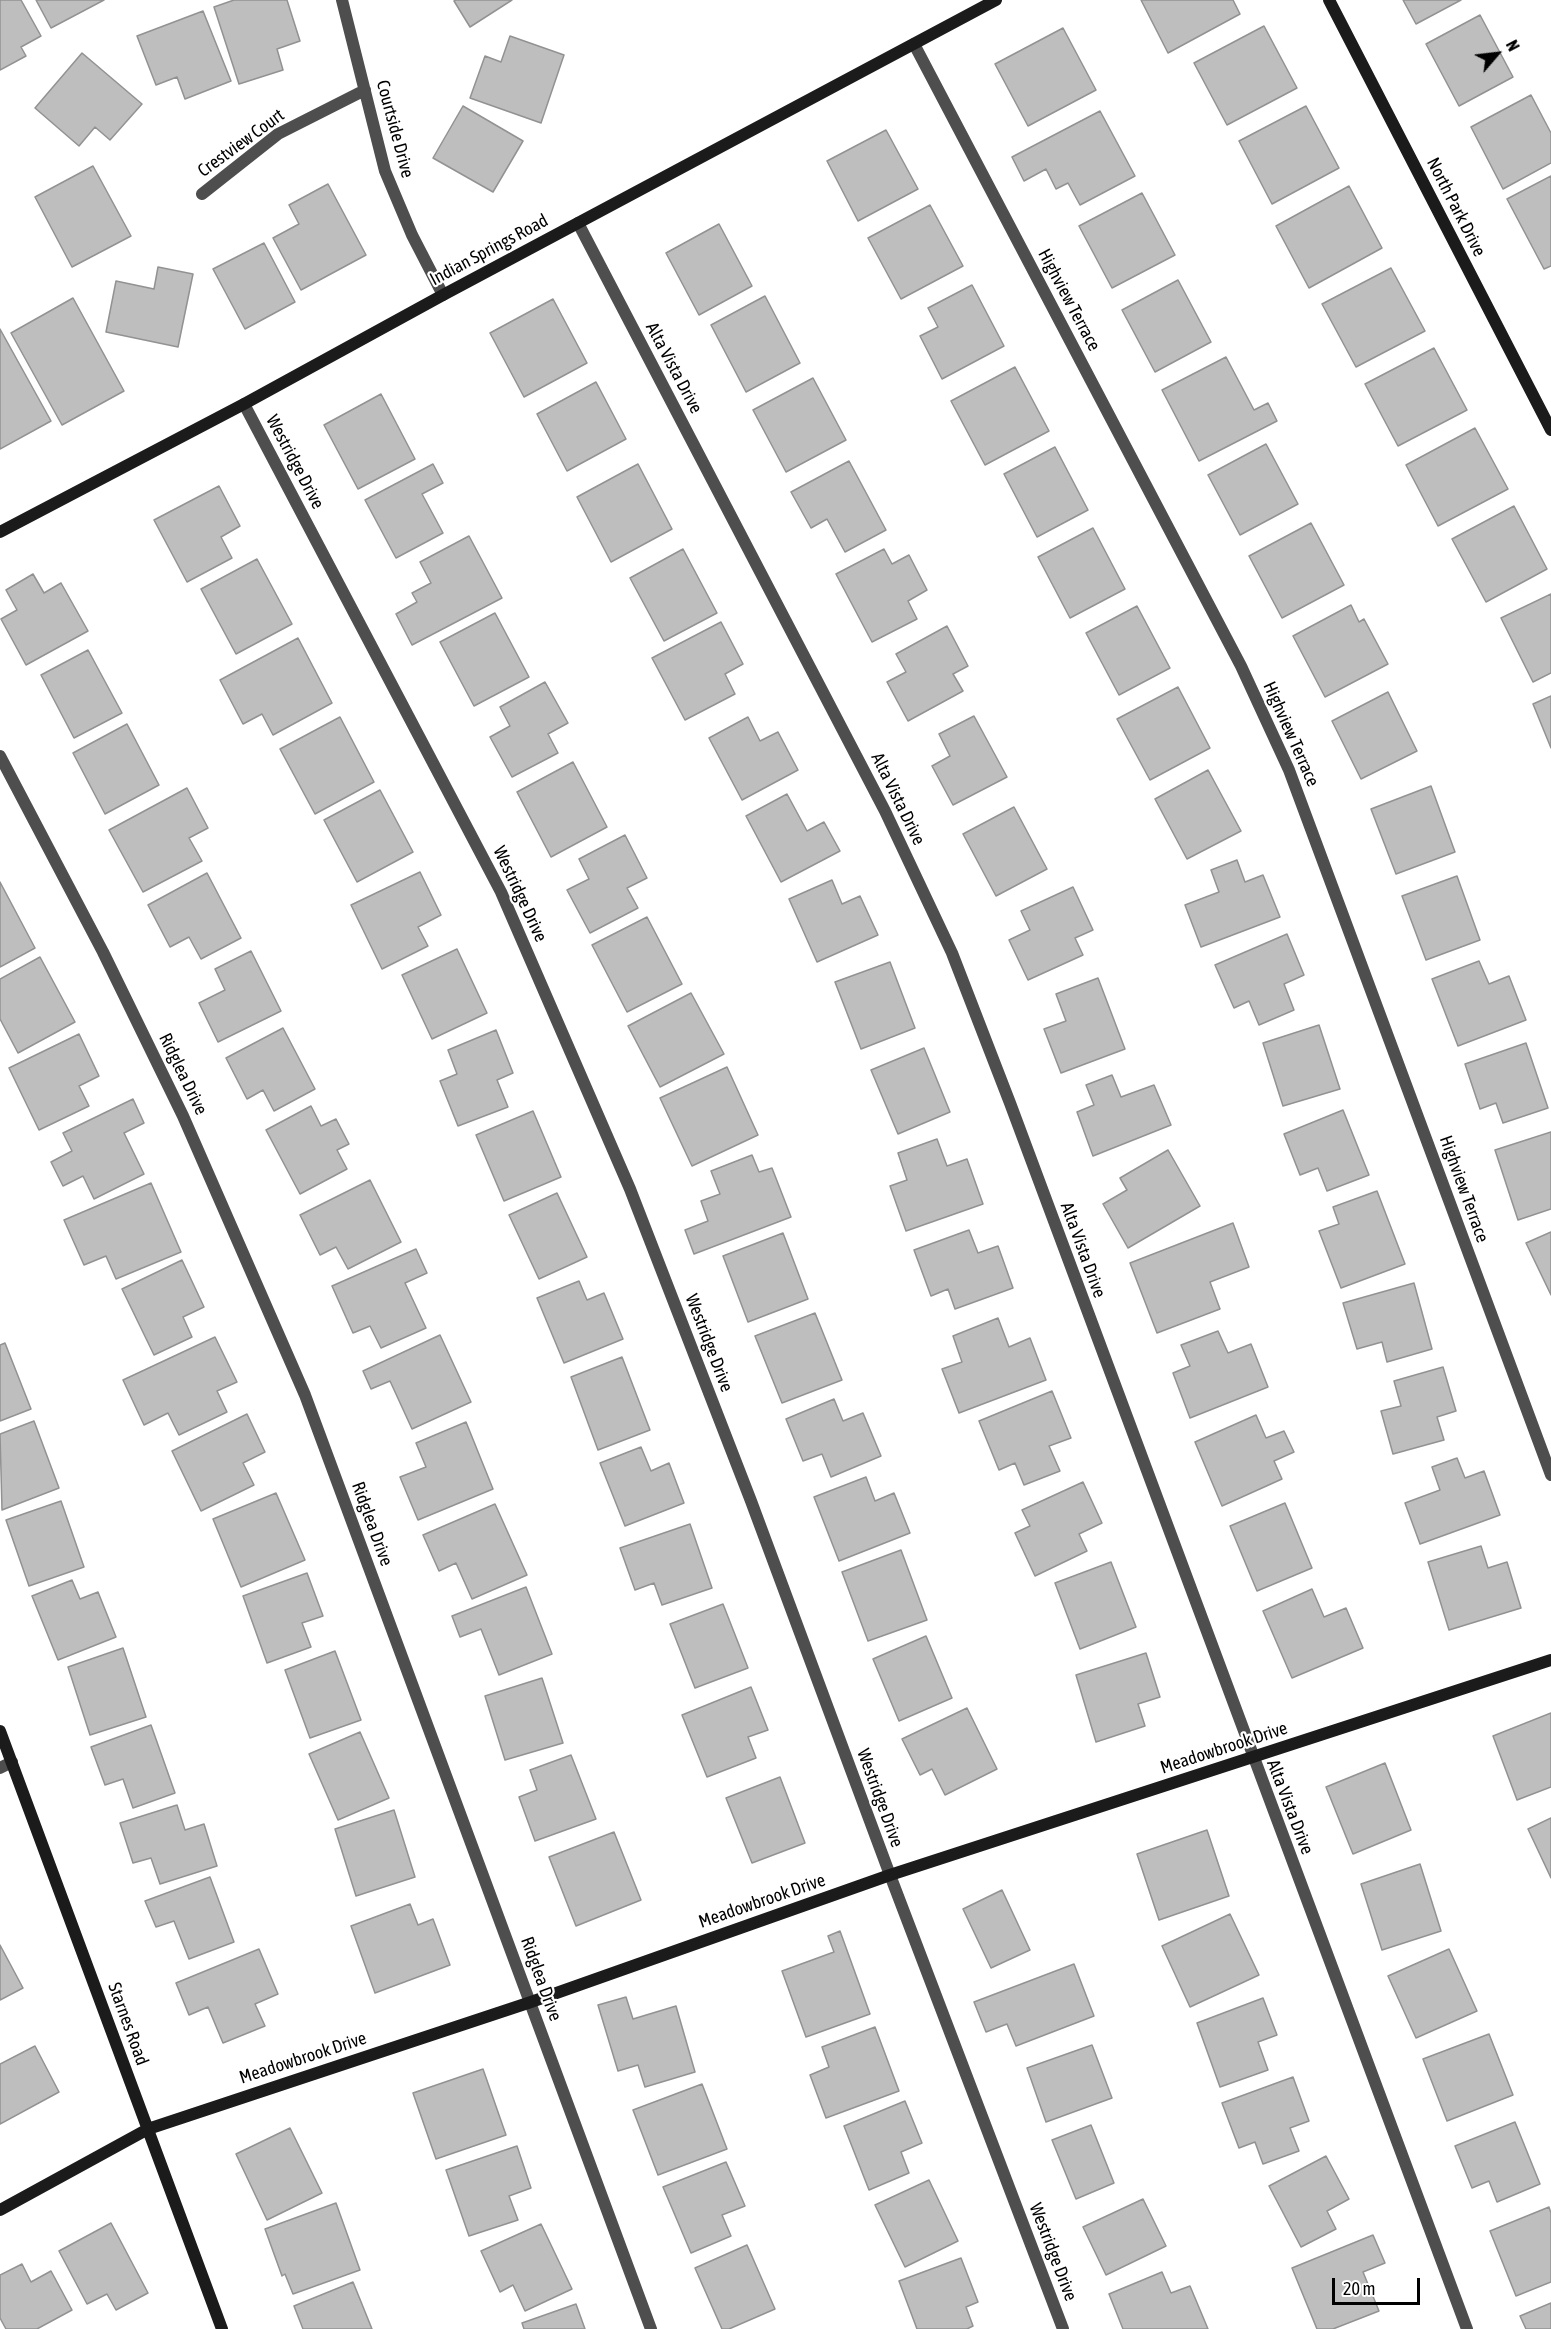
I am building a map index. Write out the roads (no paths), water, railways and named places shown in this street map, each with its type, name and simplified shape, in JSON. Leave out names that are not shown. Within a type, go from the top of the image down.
[{"type":"street","name":"Courtside Drive","points":[[342,0],[385,171],[412,235],[443,295]]},
{"type":"street","name":"Indian Springs Road","points":[[0,532],[244,404],[443,295],[996,0]]},
{"type":"street","name":"North Park Drive","points":[[1329,0],[1551,430]]},
{"type":"street","name":"Highview Terrace","points":[[914,44],[1241,666],[1289,770],[1551,1475]]},
{"type":"street","name":"Crestview Court","points":[[202,194],[278,134],[365,90]]},
{"type":"street","name":"Alta Vista Drive","points":[[578,223],[885,811],[951,953],[1014,1114],[1252,1758],[1467,2329]]},
{"type":"street","name":"Westridge Drive","points":[[244,404],[501,892],[630,1189],[756,1512],[890,1875],[1063,2329]]},
{"type":"street","name":"Ridglea Drive","points":[[0,756],[103,952],[178,1106],[305,1395],[651,2329]]},
{"type":"street","name":"Meadowbrook Drive","points":[[0,2210],[148,2129],[531,2002],[890,1875],[1551,1660]]},
{"type":"street","name":"Starnes Road","points":[[0,1731],[222,2329]]},
{"type":"street","points":[[0,1768],[12,1762]]}]
